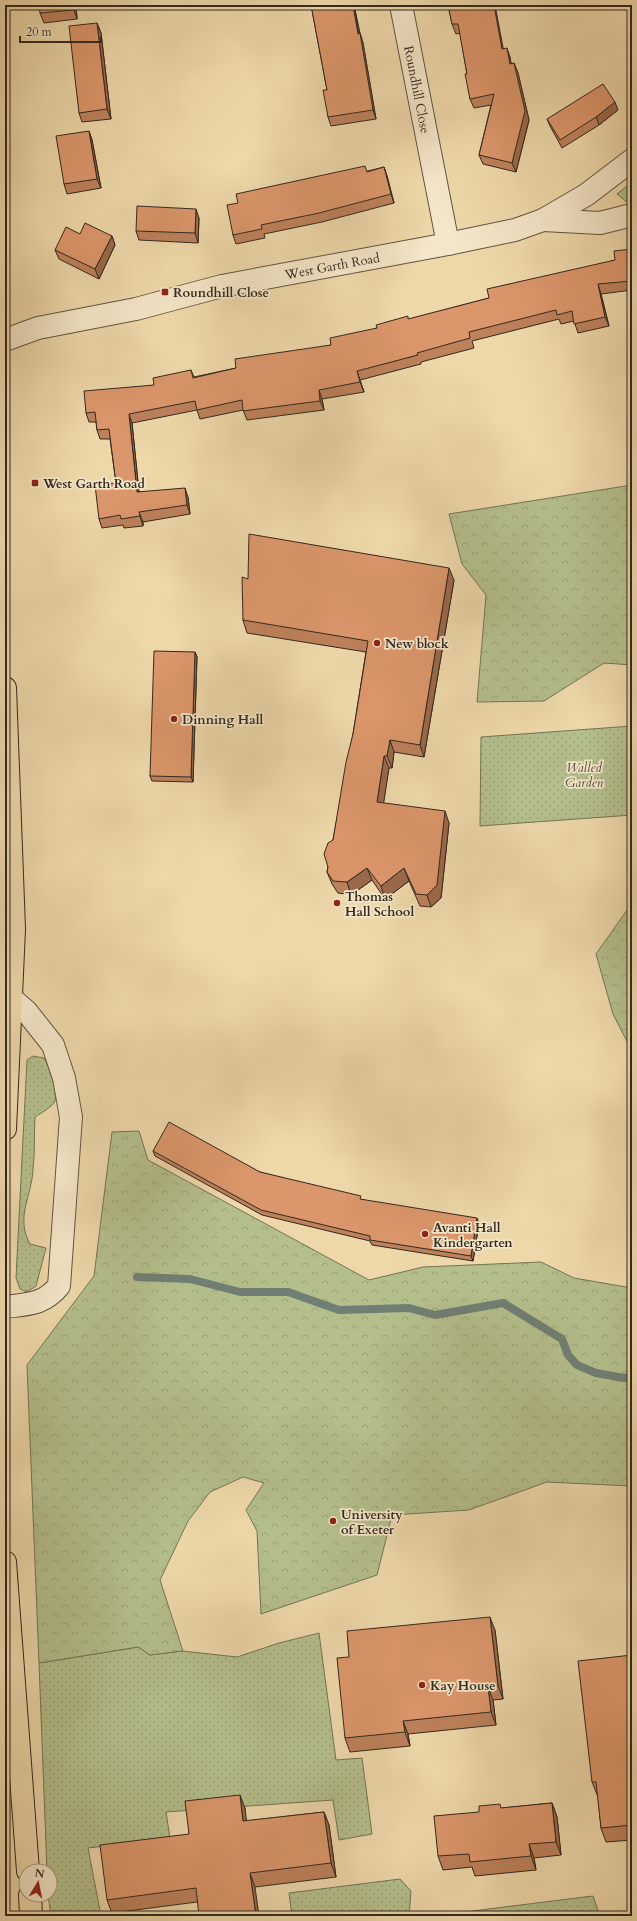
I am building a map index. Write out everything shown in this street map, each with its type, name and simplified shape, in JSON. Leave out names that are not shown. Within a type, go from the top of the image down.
[{"type":"highway","points":[[5,688],[14,930],[5,1128]]},
{"type":"highway","points":[[5,1562],[27,1863]]},
{"type":"highway","points":[[31,1903],[32,1916]]},
{"type":"street","name":"Roundhill Close","points":[[401,5],[448,244]]},
{"type":"street","name":"West Garth Road","points":[[5,340],[38,328],[136,309],[222,286],[515,230],[543,220],[586,195],[632,160]]},
{"type":"street","name":"West Garth Road","points":[[543,220],[600,223],[632,215]]},
{"type":"street","points":[[5,1307],[35,1304],[51,1296],[59,1286],[71,1117],[64,1078],[53,1045],[26,1011],[11,998]]},
{"type":"green space","points":[[632,182],[632,202],[628,203],[617,194]]},
{"type":"green space","points":[[632,485],[632,665],[604,663],[544,701],[477,702],[486,595],[462,564],[449,514]]},
{"type":"green space","name":"Walled Garden","points":[[632,726],[632,815],[480,826],[481,737]]},
{"type":"green space","points":[[632,903],[632,1051],[613,1014],[596,954]]},
{"type":"green space","points":[[33,1056],[44,1058],[52,1079],[56,1097],[55,1101],[46,1110],[35,1117],[32,1179],[24,1216],[24,1225],[30,1244],[46,1248],[36,1286],[27,1292],[20,1289],[16,1278],[27,1060]]},
{"type":"green space","points":[[139,1131],[148,1160],[369,1280],[423,1267],[541,1262],[574,1278],[632,1288],[632,1486],[547,1482],[469,1510],[392,1515],[377,1575],[261,1614],[257,1531],[246,1510],[264,1483],[243,1477],[210,1492],[188,1521],[160,1580],[183,1651],[150,1655],[138,1647],[39,1663],[27,1365],[94,1276],[112,1132]]},
{"type":"green space","points":[[319,1633],[336,1760],[362,1758],[372,1834],[339,1840],[333,1800],[166,1812],[170,1838],[88,1848],[101,1916],[51,1916],[49,1903],[58,1903],[58,1863],[47,1863],[39,1663],[138,1647],[150,1655],[183,1651],[237,1657],[279,1643]]},
{"type":"green space","points":[[400,1879],[411,1891],[409,1916],[292,1916],[289,1893]]},
{"type":"green space","points":[[593,1896],[600,1916],[462,1916],[472,1911]]},
{"type":"building","points":[[39,5],[73,5],[74,10],[40,13]]},
{"type":"building","points":[[311,5],[353,5],[358,34],[360,33],[373,110],[328,117],[323,90],[327,90]]},
{"type":"building","points":[[448,5],[494,5],[502,49],[507,48],[510,64],[514,63],[525,111],[512,163],[479,155],[494,94],[470,99],[458,24],[452,24]]},
{"type":"building","points":[[97,23],[107,109],[79,113],[69,26]]},
{"type":"building","points":[[603,84],[615,102],[596,117],[560,140],[547,119]]},
{"type":"building","points":[[89,131],[97,179],[64,184],[56,136]]},
{"type":"building","points":[[365,166],[367,172],[384,167],[391,194],[319,213],[261,225],[262,229],[233,235],[227,205],[238,203],[236,194]]},
{"type":"building","points":[[137,206],[196,209],[195,233],[136,231]]},
{"type":"building","points":[[85,223],[112,236],[95,269],[55,250],[66,227],[80,234]]},
{"type":"building","points":[[632,249],[632,281],[598,284],[605,317],[574,324],[572,311],[557,315],[556,310],[469,332],[470,338],[417,353],[418,355],[357,371],[360,382],[319,390],[320,401],[243,411],[242,400],[197,410],[195,401],[129,414],[137,492],[185,488],[187,505],[139,512],[140,516],[121,519],[120,515],[99,519],[95,485],[116,483],[109,429],[97,430],[95,412],[86,413],[84,391],[154,385],[153,378],[191,370],[193,378],[236,368],[235,359],[331,345],[330,338],[377,328],[376,325],[408,316],[408,319],[489,298],[487,289],[615,260],[614,251]]},
{"type":"building","points":[[249,534],[449,568],[420,745],[390,740],[387,756],[384,756],[377,802],[445,811],[437,885],[427,895],[416,894],[404,868],[381,886],[367,868],[347,882],[333,881],[327,872],[328,867],[324,854],[328,843],[333,840],[346,762],[353,734],[368,641],[243,620],[242,577],[248,579]]},
{"type":"building","name":"Dinning Hall","points":[[154,651],[195,652],[191,777],[150,776]]},
{"type":"building","points":[[169,1122],[260,1172],[361,1196],[360,1199],[477,1218],[471,1256],[370,1240],[370,1236],[261,1210],[153,1151]]},
{"type":"building","name":"Kay House","points":[[490,1617],[498,1686],[488,1687],[491,1712],[403,1721],[405,1732],[345,1738],[337,1658],[349,1657],[347,1631]]},
{"type":"building","points":[[632,1655],[632,1825],[601,1828],[596,1782],[592,1782],[578,1661]]},
{"type":"building","points":[[240,1795],[243,1821],[324,1812],[331,1863],[250,1873],[256,1916],[199,1916],[196,1888],[107,1900],[100,1845],[189,1834],[185,1801]]},
{"type":"building","points":[[552,1803],[556,1842],[529,1844],[531,1856],[470,1862],[469,1854],[438,1856],[434,1816],[479,1812],[479,1806],[500,1804],[501,1808]]},
{"type":"waterway","points":[[137,1277],[190,1279],[240,1292],[288,1292],[339,1310],[409,1308],[435,1315],[503,1303],[562,1339],[568,1355],[577,1365],[596,1373],[624,1378],[632,1376]]},
{"type":"place","name":"Roundhill Close","points":[[165,292]]},
{"type":"place","name":"West Garth Road","points":[[35,483]]},
{"type":"place","name":"New block","points":[[377,643]]},
{"type":"place","name":"Dinning Hall","points":[[174,719]]},
{"type":"place","name":"Thomas Hall School","points":[[337,903]]},
{"type":"place","name":"Avanti Hall Kindergarten","points":[[425,1234]]},
{"type":"place","name":"University of Exeter","points":[[333,1521]]},
{"type":"place","name":"Kay House","points":[[422,1685]]}]
